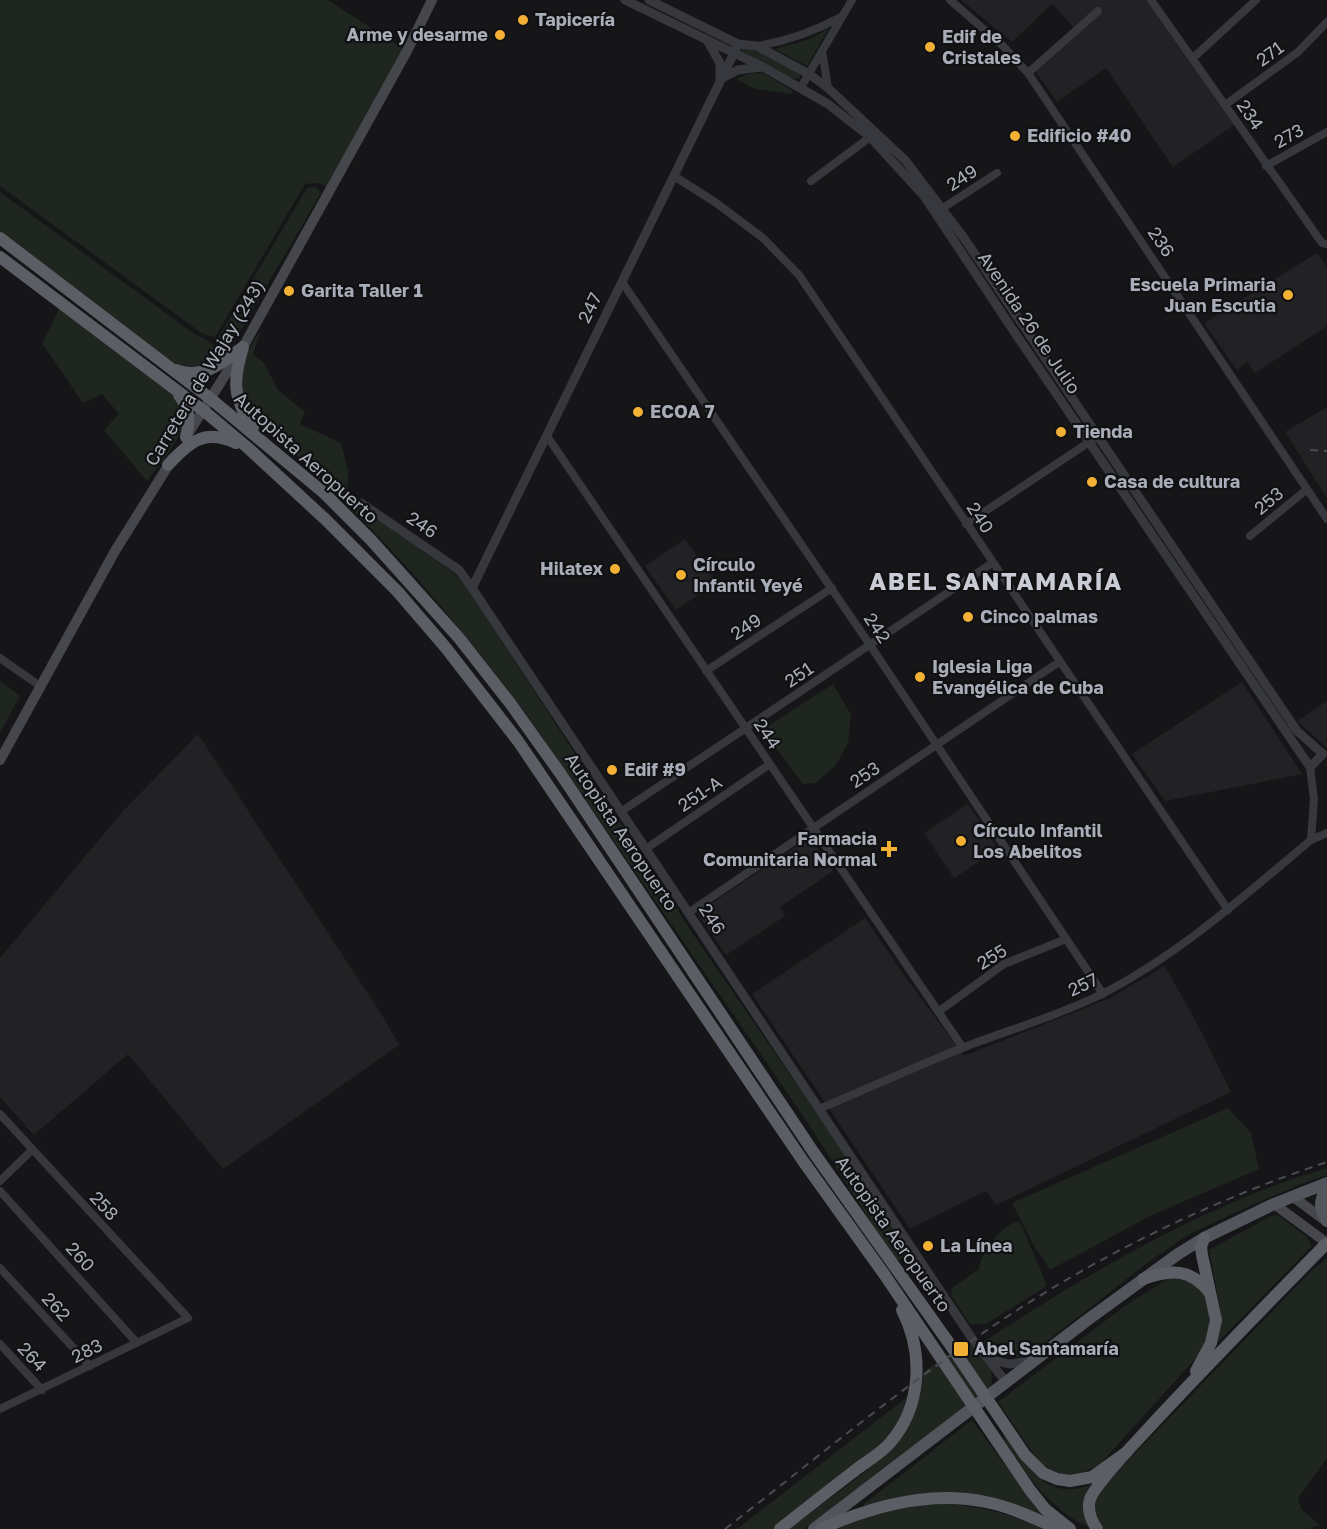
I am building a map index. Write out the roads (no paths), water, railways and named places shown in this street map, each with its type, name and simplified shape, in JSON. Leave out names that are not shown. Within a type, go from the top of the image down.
[{"type":"highway","name":"Autopista Aeropuerto","points":[[0,238],[211,399],[324,493],[371,540],[459,638],[510,703],[624,866],[814,1153],[1034,1465],[1043,1473],[1056,1479],[1070,1481],[1092,1477],[1127,1452]]},
{"type":"highway","name":"Autopista Aeropuerto","points":[[0,256],[204,411],[248,448],[325,519],[398,592],[446,648],[494,707],[1036,1499],[1057,1520],[1070,1529]]},
{"type":"highway","points":[[168,367],[185,374],[206,372],[243,347]]},
{"type":"highway","points":[[243,347],[236,372],[237,398],[246,417],[262,440]]},
{"type":"highway","points":[[170,385],[185,403],[189,412],[186,437]]},
{"type":"highway","points":[[168,465],[183,449],[194,441],[204,438],[217,436],[248,448]]},
{"type":"highway","points":[[1191,1382],[1211,1343],[1216,1320],[1202,1256],[1201,1247],[1204,1238]]},
{"type":"highway","points":[[1097,1529],[1090,1514],[1091,1497],[1127,1452],[1191,1382],[1326,1244]]},
{"type":"highway","points":[[1143,1279],[1163,1273],[1184,1273],[1202,1282],[1212,1295]]},
{"type":"highway","points":[[780,1529],[888,1445],[903,1425],[914,1397],[916,1368],[912,1335],[884,1274]]},
{"type":"highway","points":[[821,1529],[901,1502],[948,1498],[997,1504],[1059,1529]]},
{"type":"main road","name":"Carretera de Wajay (243)","points":[[0,759],[115,551],[243,347],[407,51],[432,0]]},
{"type":"main road","points":[[814,1529],[1143,1279],[1204,1238],[1274,1204],[1327,1183]]},
{"type":"main road","points":[[1327,1188],[1320,1202],[1327,1222]]},
{"type":"main road","points":[[1292,1196],[1327,1222]]},
{"type":"main road","points":[[1274,1204],[1326,1244]]},
{"type":"street","name":"Avenida 26 de Julio","points":[[625,0],[801,87],[874,134],[924,195],[1187,578],[1297,731],[1325,754],[1310,767]]},
{"type":"street","name":"Avenida 26 de Julio","points":[[649,0],[738,44],[757,46],[809,74],[828,88],[874,134],[905,160],[943,208],[1093,439]]},
{"type":"street","points":[[801,87],[852,0]]},
{"type":"street","name":"236","points":[[950,0],[1002,45],[1029,73],[1327,519]]},
{"type":"street","name":"234","points":[[1151,0],[1266,166],[1322,243],[1327,244]]},
{"type":"street","points":[[1193,58],[1256,0]]},
{"type":"street","points":[[1029,73],[1098,11]]},
{"type":"street","points":[[757,46],[798,37],[842,16]]},
{"type":"street","name":"271","points":[[1225,105],[1298,52],[1327,22]]},
{"type":"street","points":[[706,40],[720,63],[720,79],[738,70],[763,67]]},
{"type":"street","name":"247","points":[[472,588],[738,44]]},
{"type":"street","points":[[822,51],[828,88]]},
{"type":"street","name":"273","points":[[1266,166],[1327,132]]},
{"type":"street","points":[[811,181],[874,134]]},
{"type":"street","name":"249","points":[[943,208],[997,173]]},
{"type":"street","name":"240","points":[[674,176],[715,202],[763,238],[799,275],[1228,910]]},
{"type":"street","name":"242","points":[[621,282],[832,588],[1103,994]]},
{"type":"street","name":"244","points":[[547,436],[963,1048]]},
{"type":"street","points":[[966,524],[1093,439]]},
{"type":"street","name":"253","points":[[1250,536],[1306,490]]},
{"type":"street","name":"246","points":[[361,503],[459,570],[647,848],[973,1340],[1006,1382]]},
{"type":"street","name":"251","points":[[622,812],[992,563]]},
{"type":"street","name":"Avenida 26 de Julio","points":[[1187,578],[1310,767],[1314,799],[1311,840]]},
{"type":"street","name":"249","points":[[706,671],[832,588]]},
{"type":"street","points":[[0,658],[40,686]]},
{"type":"street","name":"253","points":[[688,913],[1059,662]]},
{"type":"street","name":"251-A","points":[[647,848],[770,764]]},
{"type":"street","name":"257","points":[[819,1109],[963,1048],[1103,994],[1167,956],[1228,910],[1311,840],[1327,833]]},
{"type":"street","name":"255","points":[[938,1012],[1004,964],[1066,939]]},
{"type":"street","name":"258","points":[[0,1114],[188,1318]]},
{"type":"street","points":[[0,1181],[32,1150]]},
{"type":"street","name":"260","points":[[0,1191],[137,1343]]},
{"type":"street","name":"262","points":[[0,1268],[90,1366]]},
{"type":"street","name":"283","points":[[0,1410],[188,1318]]},
{"type":"street","name":"264","points":[[0,1344],[42,1389]]},
{"type":"street","points":[[988,1359],[1017,1364],[1036,1359]]},
{"type":"railway","points":[[1310,450],[1327,451]]},
{"type":"railway","points":[[725,1529],[934,1367],[1066,1280],[1194,1214],[1260,1186],[1327,1162]]},
{"type":"place","name":"Tapicería","points":[[523,20]]},
{"type":"place","name":"Arme y desarme","points":[[500,35]]},
{"type":"place","name":"Edif de Cristales","points":[[930,47]]},
{"type":"place","name":"Edificio #40","points":[[1015,136]]},
{"type":"place","name":"Garita Taller 1","points":[[289,291]]},
{"type":"place","name":"Escuela Primaria Juan Escutia","points":[[1288,295]]},
{"type":"place","name":"ECOA 7","points":[[638,412]]},
{"type":"place","name":"Tienda","points":[[1061,432]]},
{"type":"place","name":"Casa de cultura","points":[[1092,482]]},
{"type":"place","name":"Hilatex","points":[[615,569]]},
{"type":"place","name":"Círculo Infantil Yeyé","points":[[681,575]]},
{"type":"place","name":"Cinco palmas","points":[[968,617]]},
{"type":"place","name":"Iglesia Liga Evangélica de Cuba","points":[[920,677]]},
{"type":"place","name":"Edif #9","points":[[612,770]]},
{"type":"place","name":"Círculo Infantil Los Abelitos","points":[[961,841]]},
{"type":"place","name":"Farmacia Comunitaria Normal","points":[[889,849]]},
{"type":"place","name":"La Línea","points":[[928,1246]]},
{"type":"place","name":"Abel Santamaría","points":[[961,1349]]},
{"type":"district","name":"ABEL SANTAMARÍA","points":[[996,582]]}]
